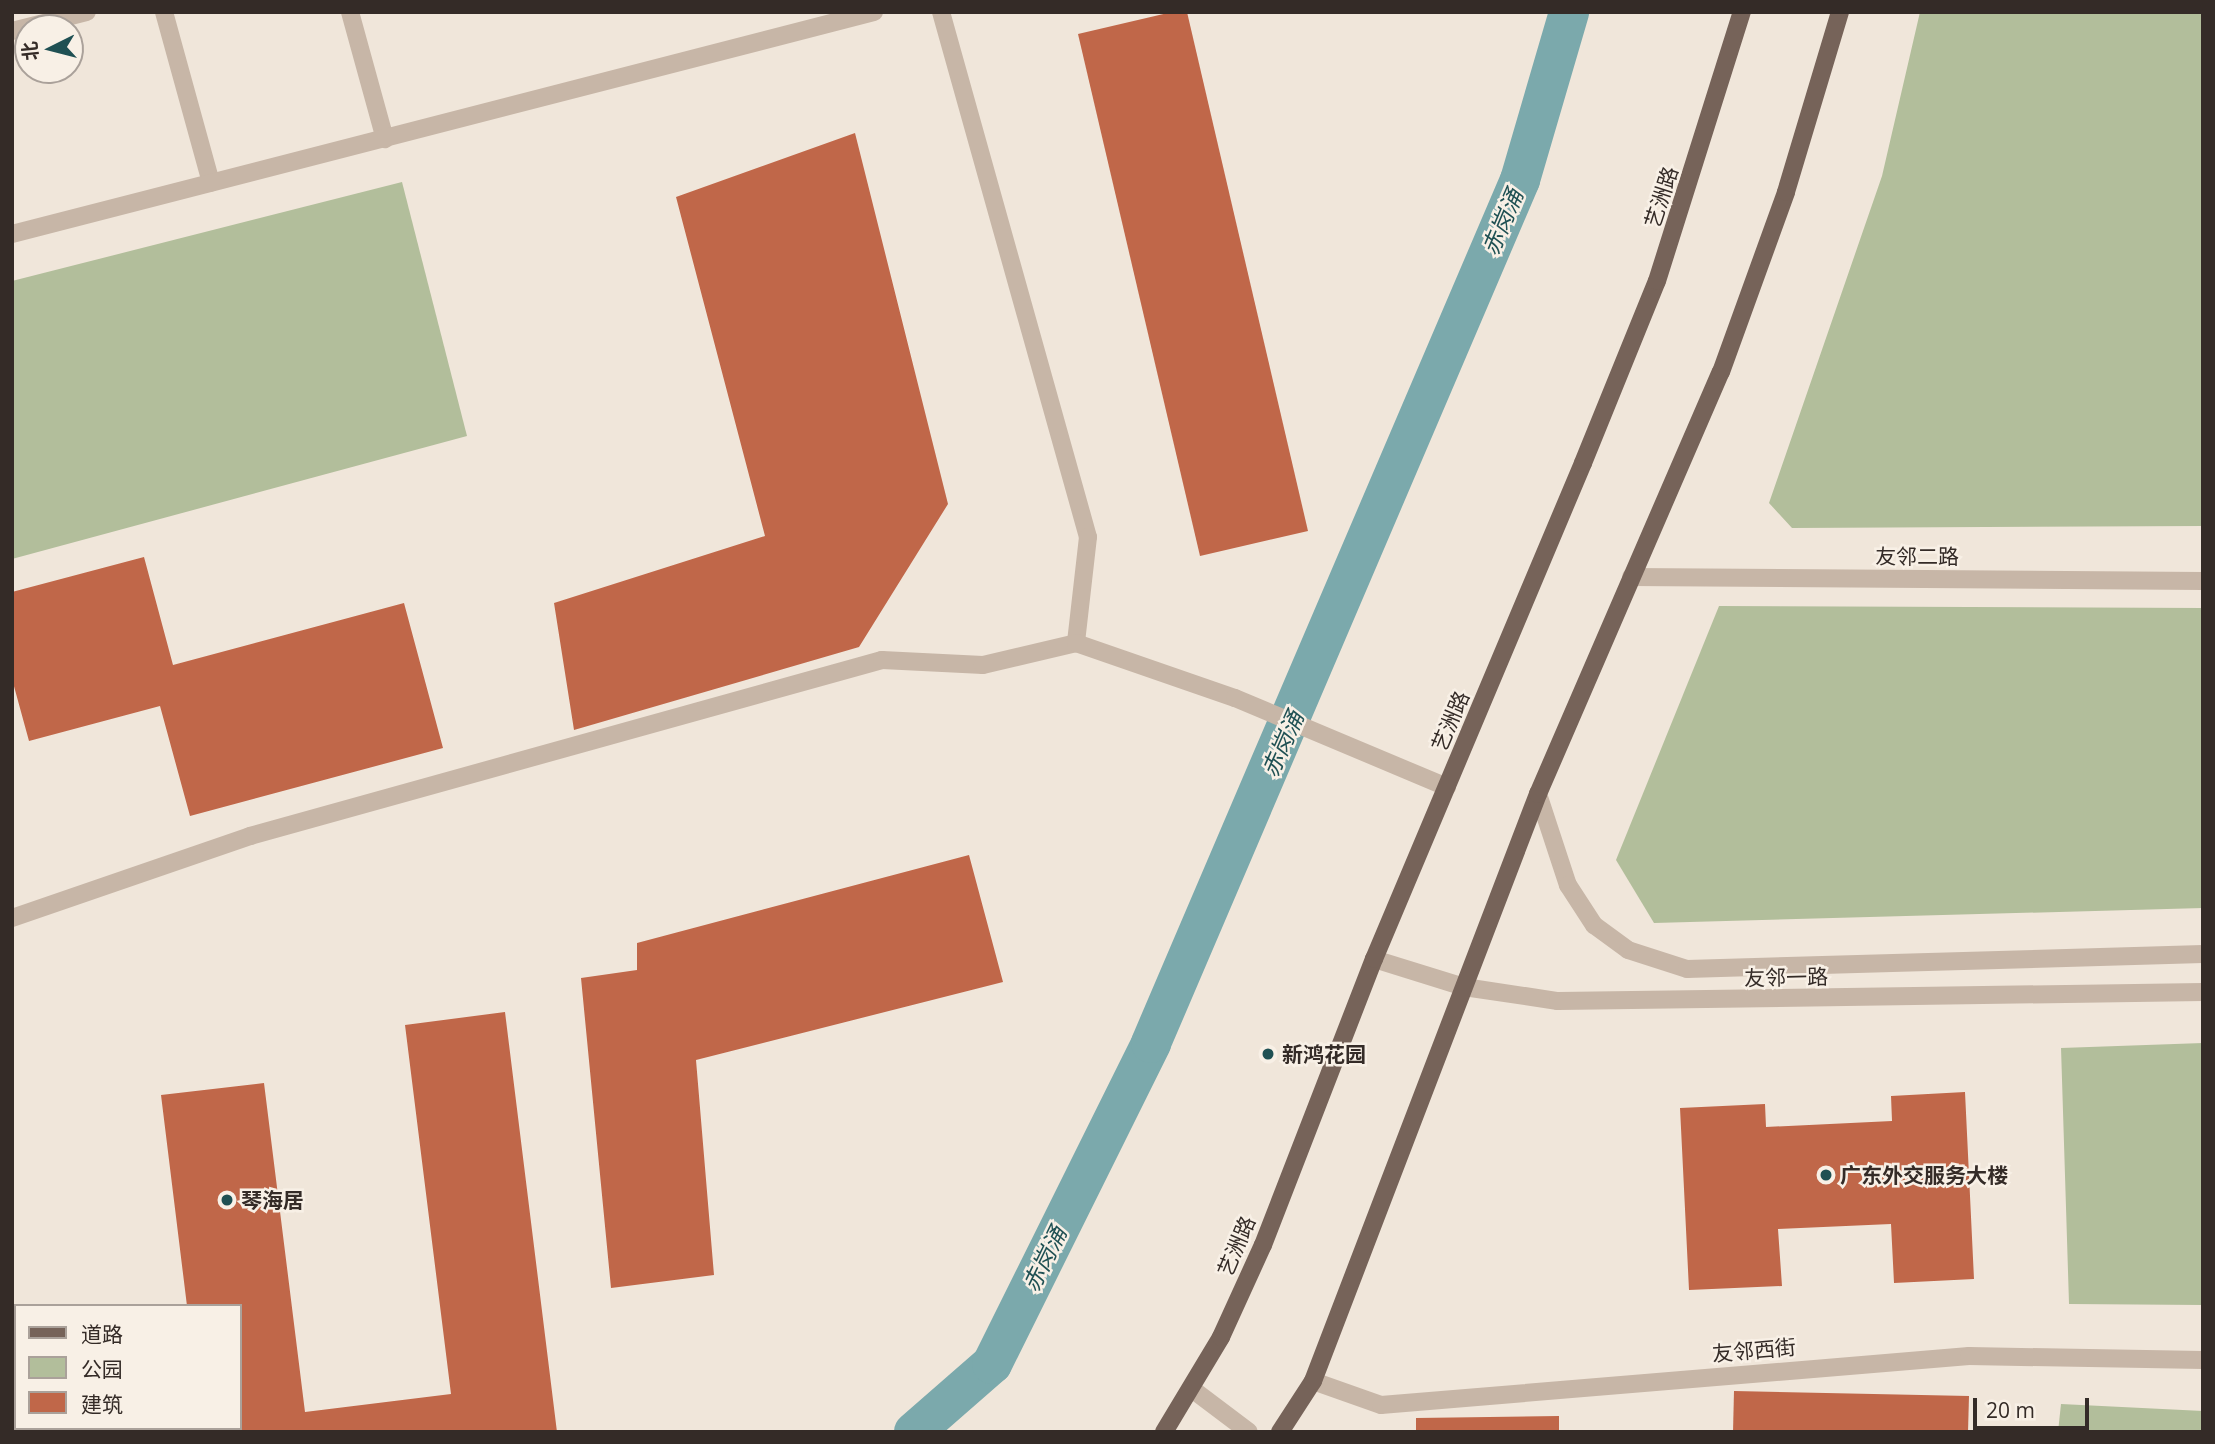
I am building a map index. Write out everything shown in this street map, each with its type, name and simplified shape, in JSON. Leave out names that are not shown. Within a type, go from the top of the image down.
[{"type":"main road","name":"艺洲路","points":[[1164,1432],[1192,1389],[1263,1245],[1374,959],[1657,281],[1742,12]]},
{"type":"main road","points":[[1280,1432],[1313,1381],[1538,794],[1721,372],[1794,167],[1840,12]]},
{"type":"street","points":[[12,31],[87,12]]},
{"type":"street","points":[[164,12],[211,183]]},
{"type":"street","points":[[350,12],[385,139]]},
{"type":"street","points":[[12,234],[874,12]]},
{"type":"street","points":[[941,12],[1088,537],[1076,643]]},
{"type":"street","name":"友邻二路","points":[[1631,577],[2203,581]]},
{"type":"street","points":[[12,918],[250,836],[882,660],[983,665],[1076,643],[1265,710],[1447,788]]},
{"type":"street","name":"友邻一路","points":[[1538,794],[1568,885],[1594,925],[1628,950],[1687,969],[2203,954]]},
{"type":"street","name":"友邻一路","points":[[1374,959],[1464,987],[1510,997],[1611,1002],[2203,992]]},
{"type":"street","name":"友邻西街","points":[[1313,1381],[1381,1405],[1969,1356],[2203,1360]]},
{"type":"street","points":[[1192,1389],[1249,1432]]},
{"type":"green space","points":[[1920,12],[2203,12],[2203,526],[1792,528],[1769,503],[1882,176]]},
{"type":"green space","points":[[402,182],[467,436],[12,559],[12,281]]},
{"type":"green space","points":[[1719,606],[2203,608],[2203,908],[1654,923],[1616,860]]},
{"type":"green space","points":[[2203,1043],[2203,1305],[2069,1304],[2061,1048]]},
{"type":"green space","points":[[2061,1404],[2203,1411],[2203,1432],[2058,1432]]},
{"type":"building","points":[[1172,12],[1187,12],[1308,531],[1200,556],[1078,34]]},
{"type":"building","points":[[855,133],[948,504],[859,647],[574,730],[554,603],[765,536],[676,197]]},
{"type":"building","points":[[144,557],[173,665],[404,603],[443,748],[190,816],[160,706],[29,741],[12,679],[12,592]]},
{"type":"building","points":[[969,855],[1003,982],[696,1060],[714,1275],[611,1288],[581,978],[637,970],[637,943]]},
{"type":"building","name":"琴海居","points":[[505,1012],[557,1432],[203,1432],[242,1430],[242,1304],[187,1304],[161,1095],[264,1083],[305,1412],[451,1394],[405,1025]]},
{"type":"building","name":"广东外交服务大楼","points":[[1965,1092],[1974,1279],[1894,1283],[1891,1224],[1778,1229],[1782,1286],[1689,1290],[1680,1108],[1765,1104],[1766,1127],[1892,1121],[1891,1096]]},
{"type":"building","points":[[1734,1391],[1969,1396],[1968,1432],[1733,1432]]},
{"type":"building","points":[[1559,1416],[1559,1432],[1416,1432],[1416,1418]]},
{"type":"waterway","name":"赤岗涌","points":[[914,1432],[992,1364],[1151,1043],[1520,180],[1569,12]]},
{"type":"place","name":"新鸿花园","points":[[1268,1054]]},
{"type":"place","name":"广东外交服务大楼","points":[[1826,1175]]},
{"type":"place","name":"琴海居","points":[[227,1200]]}]
